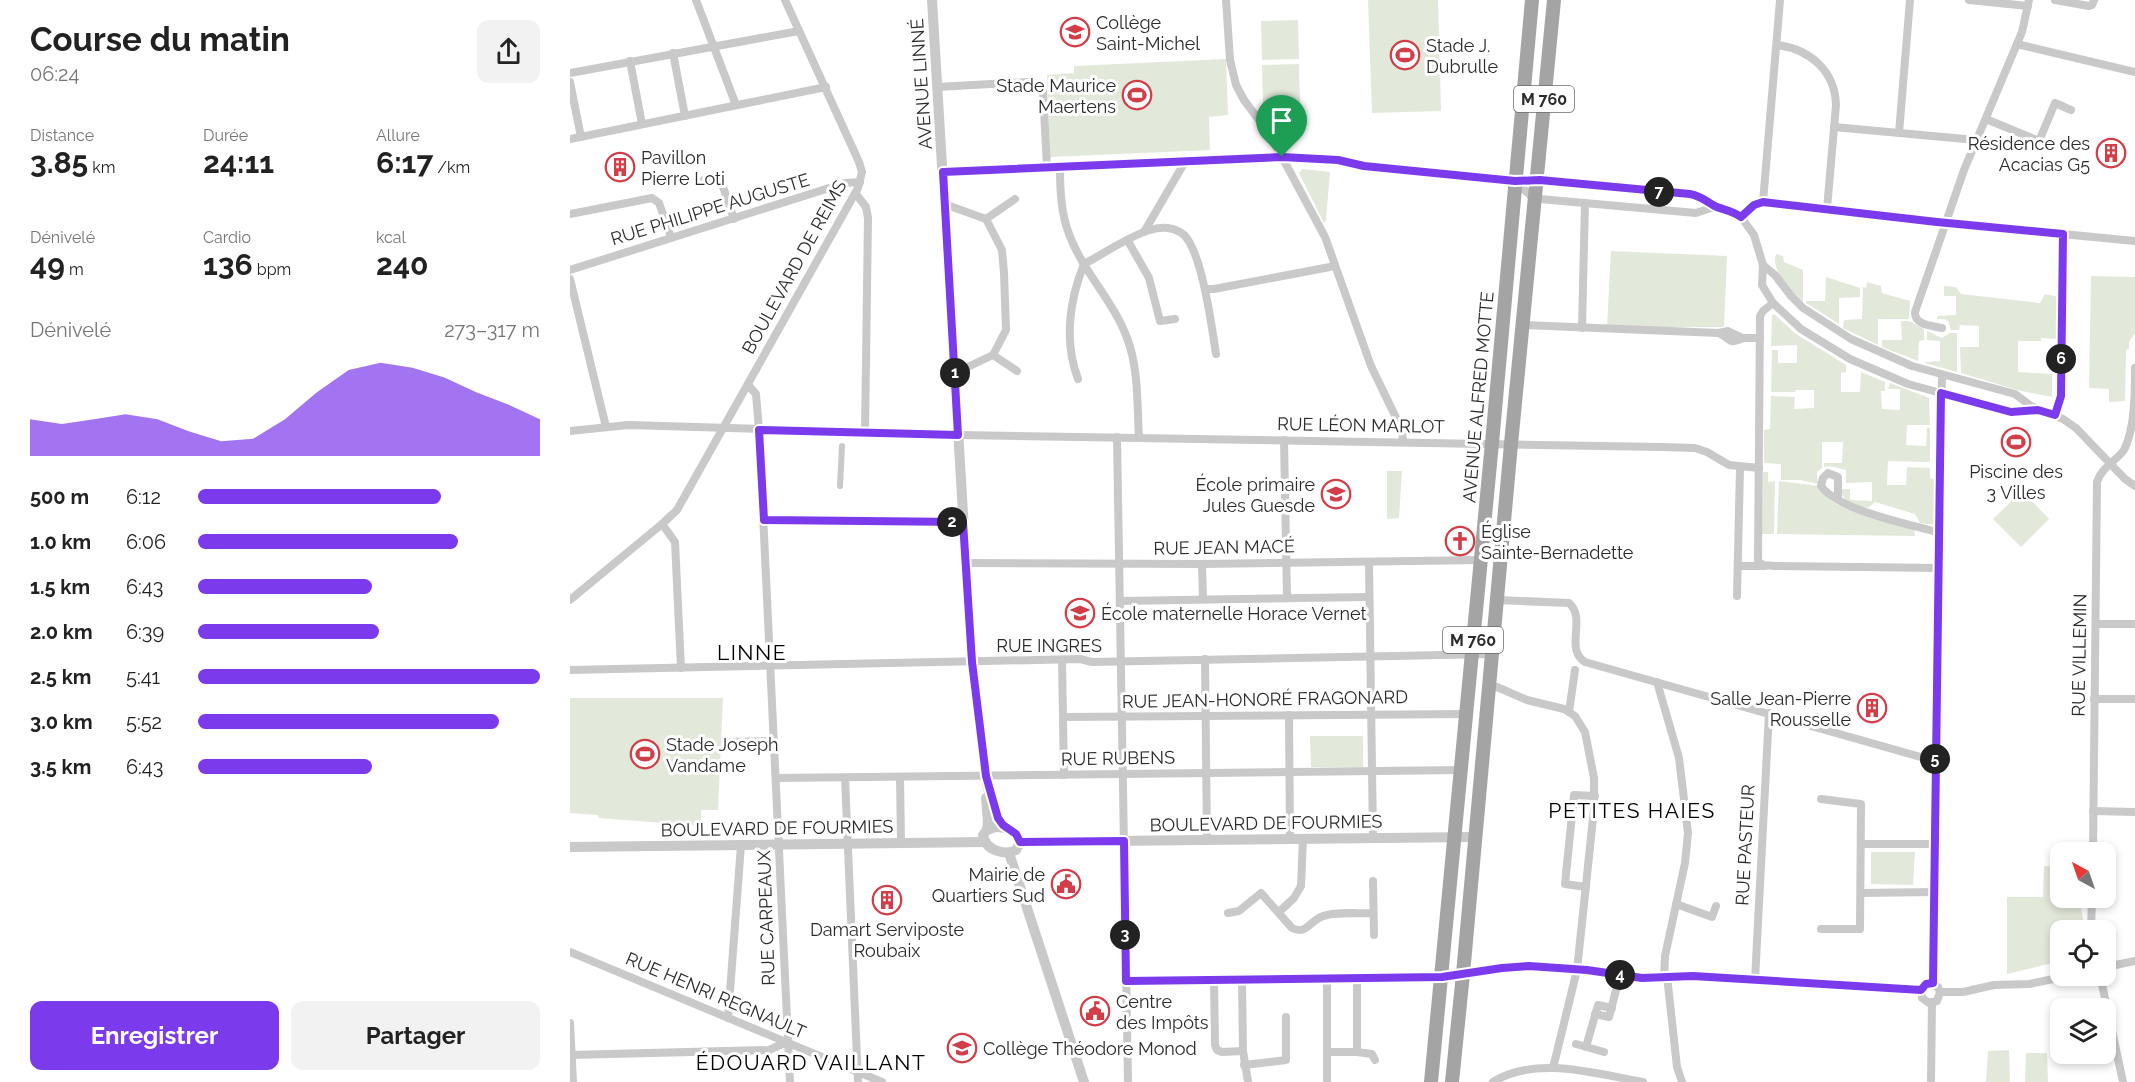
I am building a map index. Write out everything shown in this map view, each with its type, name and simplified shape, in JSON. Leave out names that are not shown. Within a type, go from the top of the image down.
[{"type":"main road","name":"AVENUE ALFRED MOTTE","points":[[1431,1082],[1532,0]]},
{"type":"main road","name":"AVENUE ALFRED MOTTE","points":[[1452,1082],[1554,0]]},
{"type":"street","points":[[696,0],[736,105]]},
{"type":"street","name":"BOULEVARD DE REIMS","points":[[570,600],[662,524],[678,507],[856,194],[862,172],[859,162],[785,0]]},
{"type":"street","name":"AVENUE LINNÉ","points":[[932,0],[972,662],[986,776],[988,822],[986,836]]},
{"type":"street","points":[[1226,0],[1230,60],[1236,85],[1282,157],[1325,237],[1371,366],[1402,430],[1403,442]]},
{"type":"street","points":[[1763,202],[1780,0]]},
{"type":"street","points":[[1899,133],[1910,0]]},
{"type":"street","points":[[1942,328],[1916,319],[1915,312],[1976,140],[2017,44],[2029,3],[1969,0]]},
{"type":"street","points":[[2055,0],[2089,6],[2094,0]]},
{"type":"street","points":[[570,73],[799,31]]},
{"type":"street","points":[[2017,44],[2135,72]]},
{"type":"street","points":[[1777,45],[1794,48],[1807,54],[1825,71],[1832,83],[1835,95],[1834,127],[1827,209]]},
{"type":"street","points":[[673,53],[685,116]]},
{"type":"street","points":[[630,61],[642,124]]},
{"type":"street","points":[[570,82],[581,137]]},
{"type":"street","points":[[937,87],[1028,82],[1038,84],[1043,91],[1047,167]]},
{"type":"street","points":[[570,139],[826,87]]},
{"type":"street","points":[[1986,118],[2039,141],[2055,103],[2071,110]]},
{"type":"street","points":[[1834,127],[1976,140]]},
{"type":"street","points":[[943,172],[1282,157],[1338,160],[1364,166],[1515,181],[1537,180],[1690,194],[1704,199],[1714,207]]},
{"type":"street","points":[[1144,232],[1186,160]]},
{"type":"street","points":[[1060,166],[1064,217],[1072,241],[1117,315],[1129,342],[1135,370],[1139,438]]},
{"type":"street","points":[[701,181],[718,175],[734,219]]},
{"type":"street","points":[[1515,181],[1535,197],[1696,213],[1714,207],[1729,209],[1741,217],[1751,230],[1762,265],[1761,285],[1773,303],[1801,329],[1850,359],[1908,384],[2011,412],[2038,410]]},
{"type":"street","name":"RUE PHILIPPE AUGUSTE","points":[[570,270],[845,183],[860,182]]},
{"type":"street","points":[[856,194],[868,214],[865,433]]},
{"type":"street","points":[[570,214],[652,198],[659,203],[671,237]]},
{"type":"street","points":[[986,219],[1015,199]]},
{"type":"street","points":[[1741,217],[1754,205],[1763,202],[1945,223],[2135,241]]},
{"type":"street","points":[[1582,328],[1585,203]]},
{"type":"street","points":[[944,204],[986,219],[1002,250],[1004,273],[1006,330],[993,355],[955,373]]},
{"type":"street","points":[[1078,379],[1071,358],[1069,322],[1084,264],[1155,228],[1180,231],[1186,236],[1194,251],[1206,289],[1216,354]]},
{"type":"street","points":[[2055,415],[2061,396],[2062,234]]},
{"type":"street","points":[[1128,241],[1149,278],[1160,321],[1175,319]]},
{"type":"street","points":[[1762,265],[1775,275],[1803,308],[1838,332],[1888,357],[1942,375],[2015,394],[2038,410],[2055,415],[2076,428],[2135,486]]},
{"type":"street","points":[[1206,289],[1335,266]]},
{"type":"street","points":[[570,279],[606,427]]},
{"type":"street","points":[[1762,565],[1757,557],[1761,313],[1773,303]]},
{"type":"street","points":[[1523,325],[1719,333],[1728,331],[1743,338],[1760,338]]},
{"type":"street","points":[[993,355],[1017,371]]},
{"type":"street","name":"RUE VILLEMIN","points":[[2093,842],[2097,485],[2100,475],[2126,448],[2133,432],[2135,368]]},
{"type":"street","points":[[1933,983],[1942,375]]},
{"type":"street","points":[[748,385],[756,394],[759,430]]},
{"type":"street","name":"RUE LÉON MARLOT","points":[[570,431],[628,425],[842,435],[865,433],[1695,448],[1730,465],[1740,468],[1759,468]]},
{"type":"street","name":"RUE CARPEAUX","points":[[759,430],[790,1082]]},
{"type":"street","points":[[1118,437],[1128,1082]]},
{"type":"street","points":[[1284,440],[1287,598]]},
{"type":"street","points":[[840,486],[842,447]]},
{"type":"street","points":[[1737,596],[1740,468]]},
{"type":"street","points":[[1838,499],[1848,506],[1940,533]]},
{"type":"street","points":[[764,520],[963,522]]},
{"type":"street","points":[[662,524],[675,542],[681,668]]},
{"type":"street","name":"RUE JEAN MACÉ","points":[[966,563],[1202,564],[1481,560]]},
{"type":"street","points":[[1369,562],[1373,838]]},
{"type":"street","points":[[1202,564],[1203,599]]},
{"type":"street","points":[[1738,566],[1939,568]]},
{"type":"street","points":[[1120,601],[1369,597]]},
{"type":"street","points":[[1497,600],[1569,603],[1576,613],[1576,649],[1582,660],[1935,761]]},
{"type":"street","points":[[2096,624],[2135,624]]},
{"type":"street","name":"RUE INGRES","points":[[570,670],[1492,654]]},
{"type":"street","points":[[1205,659],[1207,840]]},
{"type":"street","points":[[1062,660],[1064,775]]},
{"type":"street","points":[[1569,712],[1575,670]]},
{"type":"street","points":[[1657,682],[1679,758],[1689,833],[1664,962],[1677,1067],[1682,1082]]},
{"type":"street","points":[[1489,686],[1569,712],[1580,722],[1585,732],[1594,778],[1595,796],[1577,970],[1553,1068]]},
{"type":"street","points":[[2094,699],[2135,699]]},
{"type":"street","name":"RUE PASTEUR","points":[[1755,980],[1769,713]]},
{"type":"street","name":"RUE JEAN-HONORÉ FRAGONARD","points":[[1064,717],[1466,714]]},
{"type":"street","points":[[1289,715],[1290,839]]},
{"type":"street","points":[[725,742],[774,741]]},
{"type":"street","name":"RUE RUBENS","points":[[776,778],[1461,770]]},
{"type":"street","name":"AVENUE LINNÉ","points":[[986,776],[997,815],[1007,829]]},
{"type":"street","points":[[900,777],[901,843]]},
{"type":"street","points":[[845,778],[858,1082]]},
{"type":"street","points":[[1586,887],[1565,884],[1574,795],[1595,796]]},
{"type":"street","points":[[1821,799],[1861,804],[1862,844],[1860,929],[1821,929]]},
{"type":"street","points":[[2094,811],[2135,812]]},
{"type":"street","points":[[997,827],[1007,829],[1015,833],[1020,842],[1017,849],[1009,853],[997,851],[986,836],[997,827]]},
{"type":"street","name":"BOULEVARD DE FOURMIES","points":[[570,847],[901,843],[986,836]]},
{"type":"street","name":"BOULEVARD DE FOURMIES","points":[[1020,842],[1475,837]]},
{"type":"street","points":[[1279,912],[1294,898],[1301,886],[1303,839]]},
{"type":"street","points":[[1862,844],[1934,844]]},
{"type":"street","points":[[728,1018],[741,845]]},
{"type":"street","points":[[1009,853],[1084,1082]]},
{"type":"street","points":[[1372,881],[1374,935]]},
{"type":"street","points":[[1228,913],[1239,911],[1261,892],[1292,928],[1301,930],[1324,915],[1373,914]]},
{"type":"street","points":[[1861,893],[1933,892]]},
{"type":"street","points":[[1676,904],[1712,917],[1716,906]]},
{"type":"street","name":"RUE HENRI REGNAULT","points":[[570,952],[882,1082]]},
{"type":"street","points":[[2116,965],[2135,961]]},
{"type":"street","points":[[1126,981],[1442,977],[1525,966],[1642,978],[1665,976],[1921,990]]},
{"type":"street","points":[[1586,1047],[1598,1005],[1612,1008],[1620,975]]},
{"type":"street","points":[[1327,978],[1328,1082]]},
{"type":"street","points":[[1357,978],[1357,1052]]},
{"type":"street","points":[[1214,980],[1217,1050],[1243,1052]]},
{"type":"street","points":[[1242,980],[1243,1052],[1248,1082]]},
{"type":"street","points":[[1940,992],[1963,992],[1994,985],[2029,984],[2050,980]]},
{"type":"street","points":[[1933,983],[1940,992],[1938,999],[1932,1002],[1923,1000],[1921,990],[1926,984],[1933,983]]},
{"type":"street","points":[[2102,986],[2123,1082]]},
{"type":"street","points":[[1931,1082],[1932,1002]]},
{"type":"street","points":[[1245,1065],[1286,1060],[1286,1017]]},
{"type":"street","points":[[570,1023],[573,1082]]},
{"type":"street","points":[[571,1055],[769,1050],[788,1042]]},
{"type":"street","points":[[1576,1044],[1604,1052]]},
{"type":"street","points":[[1327,1052],[1372,1054],[1375,1060]]},
{"type":"street","points":[[1493,1082],[1518,1070],[1536,1067],[1553,1068],[1605,1079],[1643,1082]]},
{"type":"shaded area","name":"Stade J. Dubrulle","points":[[1368,0],[1438,0],[1441,111],[1372,113]]},
{"type":"shaded area","points":[[1298,20],[1299,59],[1262,60],[1261,21]]},
{"type":"shaded area","name":"Stade Maurice Maertens","points":[[1226,59],[1228,115],[1209,117],[1210,150],[1050,157],[1047,75],[1074,73],[1074,66]]},
{"type":"shaded area","points":[[1299,64],[1300,102],[1263,103],[1262,65]]},
{"type":"shaded area","points":[[1302,169],[1330,172],[1324,223],[1299,173]]},
{"type":"shaded area","points":[[1611,251],[1727,256],[1724,327],[1607,327]]},
{"type":"shaded area","points":[[1776,254],[1783,256],[1784,262],[1803,270],[1803,303],[1779,274],[1776,267]]},
{"type":"shaded area","points":[[2091,276],[2135,277],[2135,333],[2129,342],[2129,349],[2126,350],[2125,401],[2109,402],[2109,389],[2089,388]]},
{"type":"shaded area","points":[[1826,277],[1860,288],[1860,297],[1839,298],[1839,324],[1806,304],[1806,301],[1825,301]]},
{"type":"shaded area","points":[[1867,282],[1881,286],[1882,293],[1910,301],[1909,319],[1878,319],[1878,345],[1843,328],[1844,320],[1862,319],[1863,287],[1866,288]]},
{"type":"shaded area","points":[[1944,286],[1956,287],[1961,294],[2040,303],[2045,294],[2058,297],[2057,339],[2041,338],[2041,341],[2018,341],[2018,372],[2052,374],[2052,397],[2017,390],[1961,373],[1960,347],[1979,347],[1979,326],[1960,325],[1959,330],[1951,330],[1948,321],[1937,319],[1937,316],[1956,315],[1956,296],[1944,296]]},
{"type":"shaded area","points":[[1774,314],[1796,334],[1846,365],[1846,372],[1841,373],[1841,392],[1860,392],[1861,372],[1885,382],[1885,391],[1881,391],[1882,409],[1900,410],[1900,389],[1888,389],[1890,383],[1929,398],[1930,425],[1907,425],[1906,445],[1926,446],[1927,428],[1930,428],[1930,462],[1888,461],[1887,485],[1906,485],[1907,467],[1930,468],[1930,478],[1936,480],[1936,525],[1920,523],[1915,514],[1875,502],[1868,508],[1847,501],[1840,489],[1850,489],[1850,500],[1872,501],[1872,482],[1846,483],[1846,470],[1830,466],[1824,467],[1824,463],[1842,463],[1843,442],[1822,442],[1822,468],[1817,472],[1818,484],[1800,480],[1781,480],[1781,464],[1764,463],[1764,430],[1770,429],[1771,396],[1795,397],[1794,409],[1814,408],[1814,390],[1771,392],[1772,350],[1778,350],[1778,363],[1797,363],[1797,345],[1771,346],[1772,316]]},
{"type":"shaded area","points":[[1901,321],[1909,321],[1924,329],[1924,340],[1919,341],[1918,361],[1882,347],[1882,340],[1902,340]]},
{"type":"shaded area","points":[[1927,331],[1942,338],[1950,333],[1957,333],[1957,372],[1925,363],[1940,361],[1940,341],[1927,340]]},
{"type":"shaded area","points":[[1387,471],[1402,471],[1399,518],[1387,519]]},
{"type":"shaded area","points":[[1763,472],[1768,472],[1768,482],[1775,481],[1774,534],[1762,534]]},
{"type":"shaded area","points":[[1779,481],[1819,486],[1829,499],[1838,505],[1914,528],[1915,536],[1777,534]]},
{"type":"shaded area","points":[[2022,491],[2049,519],[2021,547],[1993,519]]},
{"type":"shaded area","name":"Stade Joseph Vandame","points":[[570,698],[723,698],[718,810],[701,810],[701,826],[599,818],[598,815],[570,813]]},
{"type":"shaded area","points":[[1310,736],[1363,736],[1363,767],[1311,767]]},
{"type":"shaded area","points":[[1871,852],[1915,852],[1913,885],[1871,884]]},
{"type":"shaded area","points":[[2044,866],[2050,866],[2050,908],[2081,908],[2083,920],[2050,920],[2050,964],[2007,974],[2007,897],[2043,897]]},
{"type":"shaded area","points":[[2009,1050],[2010,1082],[1986,1082],[1988,1051]]},
{"type":"shaded area","points":[[2026,1053],[2047,1053],[2048,1082],[2025,1082]]},
{"type":"place","name":"Collège Saint-Michel","points":[[1075,32]]},
{"type":"place","name":"Stade J. Dubrulle","points":[[1405,55]]},
{"type":"place","name":"Stade Maurice Maertens","points":[[1137,95]]},
{"type":"place","name":"Résidence des Acacias G5","points":[[2111,153]]},
{"type":"place","name":"Pavillon Pierre Loti","points":[[620,167]]},
{"type":"place","name":"Piscine des 3 Villes","points":[[2016,442]]},
{"type":"place","name":"École primaire Jules Guesde","points":[[1336,494]]},
{"type":"place","name":"Église Sainte-Bernadette","points":[[1460,541]]},
{"type":"place","name":"École maternelle Horace Vernet","points":[[1080,613]]},
{"type":"place","name":"Salle Jean-Pierre Rousselle","points":[[1872,708]]},
{"type":"place","name":"Stade Joseph Vandame","points":[[645,754]]},
{"type":"place","name":"Mairie de Quartiers Sud","points":[[1066,884]]},
{"type":"place","name":"Damart Serviposte Roubaix","points":[[887,900]]},
{"type":"place","name":"Centre des Impôts","points":[[1095,1011]]},
{"type":"place","name":"Collège Théodore Monod","points":[[962,1048]]},
{"type":"district","name":"LINNE","points":[[752,652]]},
{"type":"district","name":"PETITES HAIES","points":[[1632,810]]},
{"type":"district","name":"ÉDOUARD VAILLANT","points":[[811,1062]]},
{"type":"route","points":[[1282,157],[1338,160],[1364,166],[1515,181],[1540,180],[1690,194],[1710,202],[1714,207],[1729,209],[1741,217],[1754,205],[1763,202],[2063,234],[2061,396],[2055,415],[2038,410],[2011,412],[1941,393],[1933,983],[1926,984],[1921,990],[1693,976],[1642,978],[1587,970],[1529,966],[1442,977],[1126,981],[1124,841],[1020,842],[1016,834],[1000,822],[987,785],[976,703],[963,522],[764,520],[759,430],[958,435],[943,172],[1282,157]]}]
